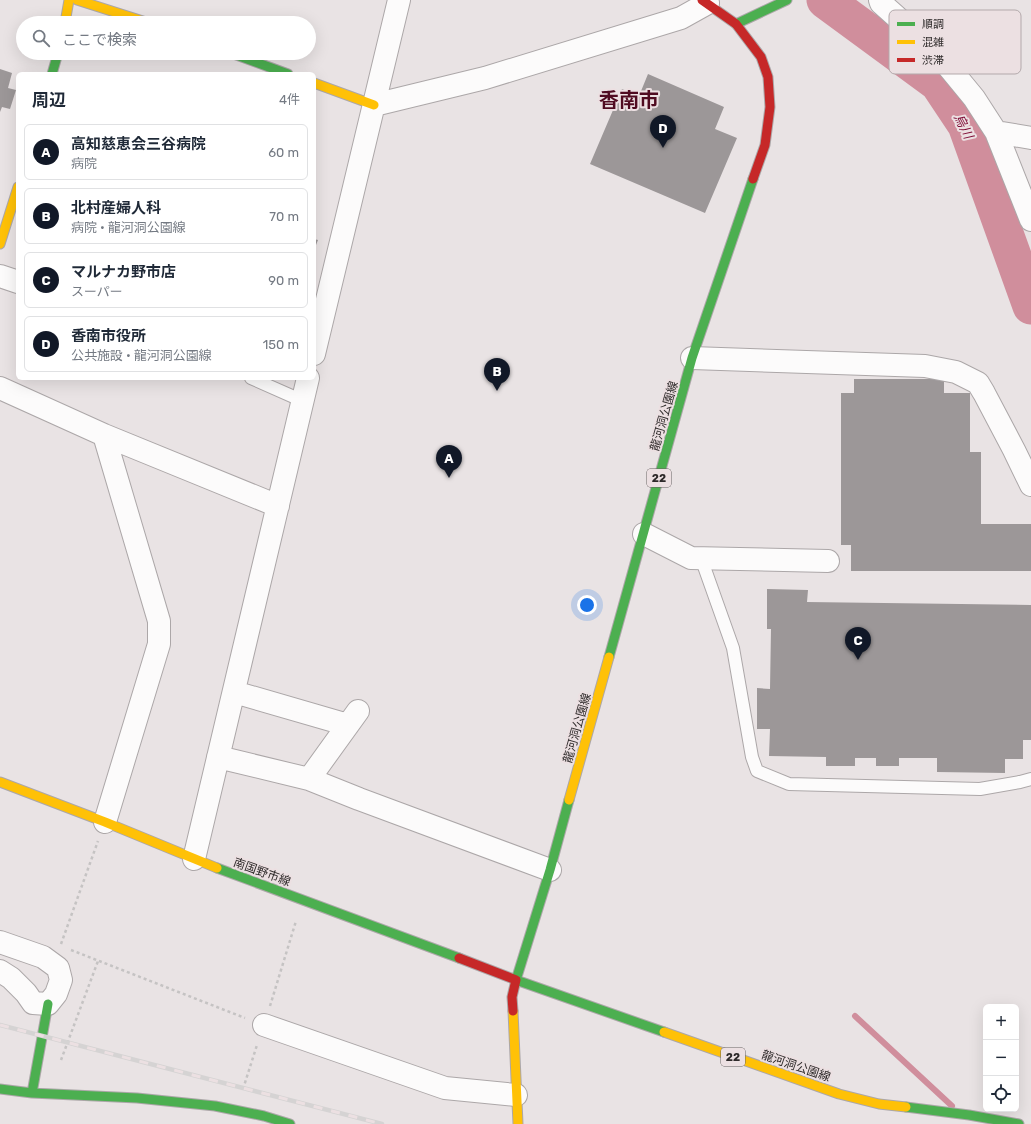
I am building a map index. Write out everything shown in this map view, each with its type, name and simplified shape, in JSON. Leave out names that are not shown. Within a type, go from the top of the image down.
[{"type":"main road","points":[[66,16],[69,0]]},
{"type":"main road","points":[[77,0],[127,16]]},
{"type":"main road","points":[[736,24],[787,0]]},
{"type":"main road","name":"龍河洞公園線","points":[[705,2],[736,24],[761,57],[768,77],[770,107],[765,145],[692,358],[550,870],[516,980],[839,1094],[879,1104],[969,1115],[1019,1124]]},
{"type":"main road","points":[[53,72],[56,60]]},
{"type":"main road","points":[[250,60],[283,72]]},
{"type":"main road","points":[[316,84],[374,105]]},
{"type":"main road","points":[[0,244],[16,193]]},
{"type":"main road","name":"南国野市線","points":[[2,785],[105,822],[194,859],[516,980]]},
{"type":"main road","points":[[516,980],[512,997],[518,1124]]},
{"type":"main road","points":[[32,1093],[48,1004]]},
{"type":"main road","points":[[0,1089],[32,1093],[137,1098],[215,1106],[264,1116],[290,1124]]},
{"type":"street","points":[[316,346],[399,0]]},
{"type":"street","points":[[880,0],[881,4],[889,11]]},
{"type":"street","points":[[374,105],[485,78],[681,18],[705,2]]},
{"type":"street","points":[[955,74],[974,98],[996,132],[1031,220]]},
{"type":"street","points":[[996,132],[1031,138]]},
{"type":"street","points":[[0,276],[16,281]]},
{"type":"street","points":[[692,358],[925,366],[956,372],[978,383],[1031,485]]},
{"type":"street","points":[[194,859],[308,380]]},
{"type":"street","points":[[0,388],[104,435],[278,506]]},
{"type":"street","points":[[104,435],[159,622],[159,644],[105,822]]},
{"type":"street","points":[[644,534],[692,558],[828,561]]},
{"type":"street","points":[[234,692],[353,718],[309,779]]},
{"type":"street","points":[[218,757],[309,779],[550,870]]},
{"type":"street","points":[[0,942],[43,957],[58,968],[61,980],[56,994],[48,1004],[33,1003],[26,993],[11,978],[0,971]]},
{"type":"street","points":[[264,1025],[445,1088],[516,1095]]},
{"type":"lane","points":[[256,380],[303,401]]},
{"type":"lane","points":[[701,558],[733,648],[752,757],[757,771],[789,784],[980,789],[1031,779]]},
{"type":"path","points":[[61,946],[105,822]]},
{"type":"path","points":[[236,1110],[303,900]]},
{"type":"path","points":[[67,948],[264,1025]]},
{"type":"path","points":[[61,1060],[98,961]]},
{"type":"building","points":[[0,69],[12,73],[8,88],[16,90],[10,109],[2,107],[0,112]]},
{"type":"building","points":[[648,74],[724,107],[715,129],[737,138],[705,213],[590,164],[622,89],[639,96]]},
{"type":"building","points":[[854,379],[944,379],[944,393],[970,393],[970,452],[981,452],[981,524],[1031,524],[1031,571],[851,571],[851,545],[841,545],[841,393],[854,393]]},
{"type":"building","points":[[767,589],[808,590],[807,602],[1031,605],[1031,740],[1023,740],[1023,759],[1005,759],[1005,773],[937,772],[937,758],[899,758],[899,766],[876,766],[876,758],[855,758],[855,766],[826,766],[826,757],[769,756],[770,729],[757,729],[757,688],[770,689],[771,629],[767,629]]},
{"type":"waterway","name":"烏川","points":[[825,0],[889,47]]},
{"type":"waterway","name":"烏川","points":[[926,74],[938,83],[966,125],[1031,306]]},
{"type":"waterway","points":[[855,1016],[952,1106]]},
{"type":"railway","points":[[0,1025],[382,1124]]},
{"type":"traffic: fast","points":[[736,24],[787,0]]},
{"type":"traffic: fast","points":[[53,72],[56,60]]},
{"type":"traffic: fast","points":[[250,60],[283,72]]},
{"type":"traffic: fast","points":[[609,657],[692,358],[753,179]]},
{"type":"traffic: fast","points":[[569,800],[550,870],[516,980],[664,1032]]},
{"type":"traffic: fast","points":[[217,868],[459,958]]},
{"type":"traffic: fast","points":[[32,1093],[48,1004]]},
{"type":"traffic: fast","points":[[0,1089],[32,1093],[137,1098],[215,1106],[264,1116],[290,1124]]},
{"type":"traffic: fast","points":[[906,1107],[969,1115],[1019,1124]]},
{"type":"traffic: slow","points":[[66,16],[69,0]]},
{"type":"traffic: slow","points":[[77,0],[127,16]]},
{"type":"traffic: slow","points":[[316,84],[374,105]]},
{"type":"traffic: slow","points":[[0,244],[16,193]]},
{"type":"traffic: slow","points":[[569,800],[609,657]]},
{"type":"traffic: slow","points":[[0,782],[105,822],[217,868]]},
{"type":"traffic: slow","points":[[513,1011],[518,1124]]},
{"type":"traffic: slow","points":[[664,1032],[839,1094],[879,1104],[906,1107]]},
{"type":"traffic: jam","points":[[702,0],[736,24],[761,57],[768,77],[770,107],[765,145],[753,179]]},
{"type":"traffic: jam","points":[[459,958],[516,980],[512,997],[513,1011]]},
{"type":"place","name":"香南市役所","points":[[663,148]]},
{"type":"place","name":"北村産婦人科","points":[[497,391]]},
{"type":"place","name":"高知慈恵会三谷病院","points":[[449,478]]},
{"type":"place","name":"マルナカ野市店","points":[[858,660]]},
{"type":"district","name":"香南市","points":[[629,100]]}]
